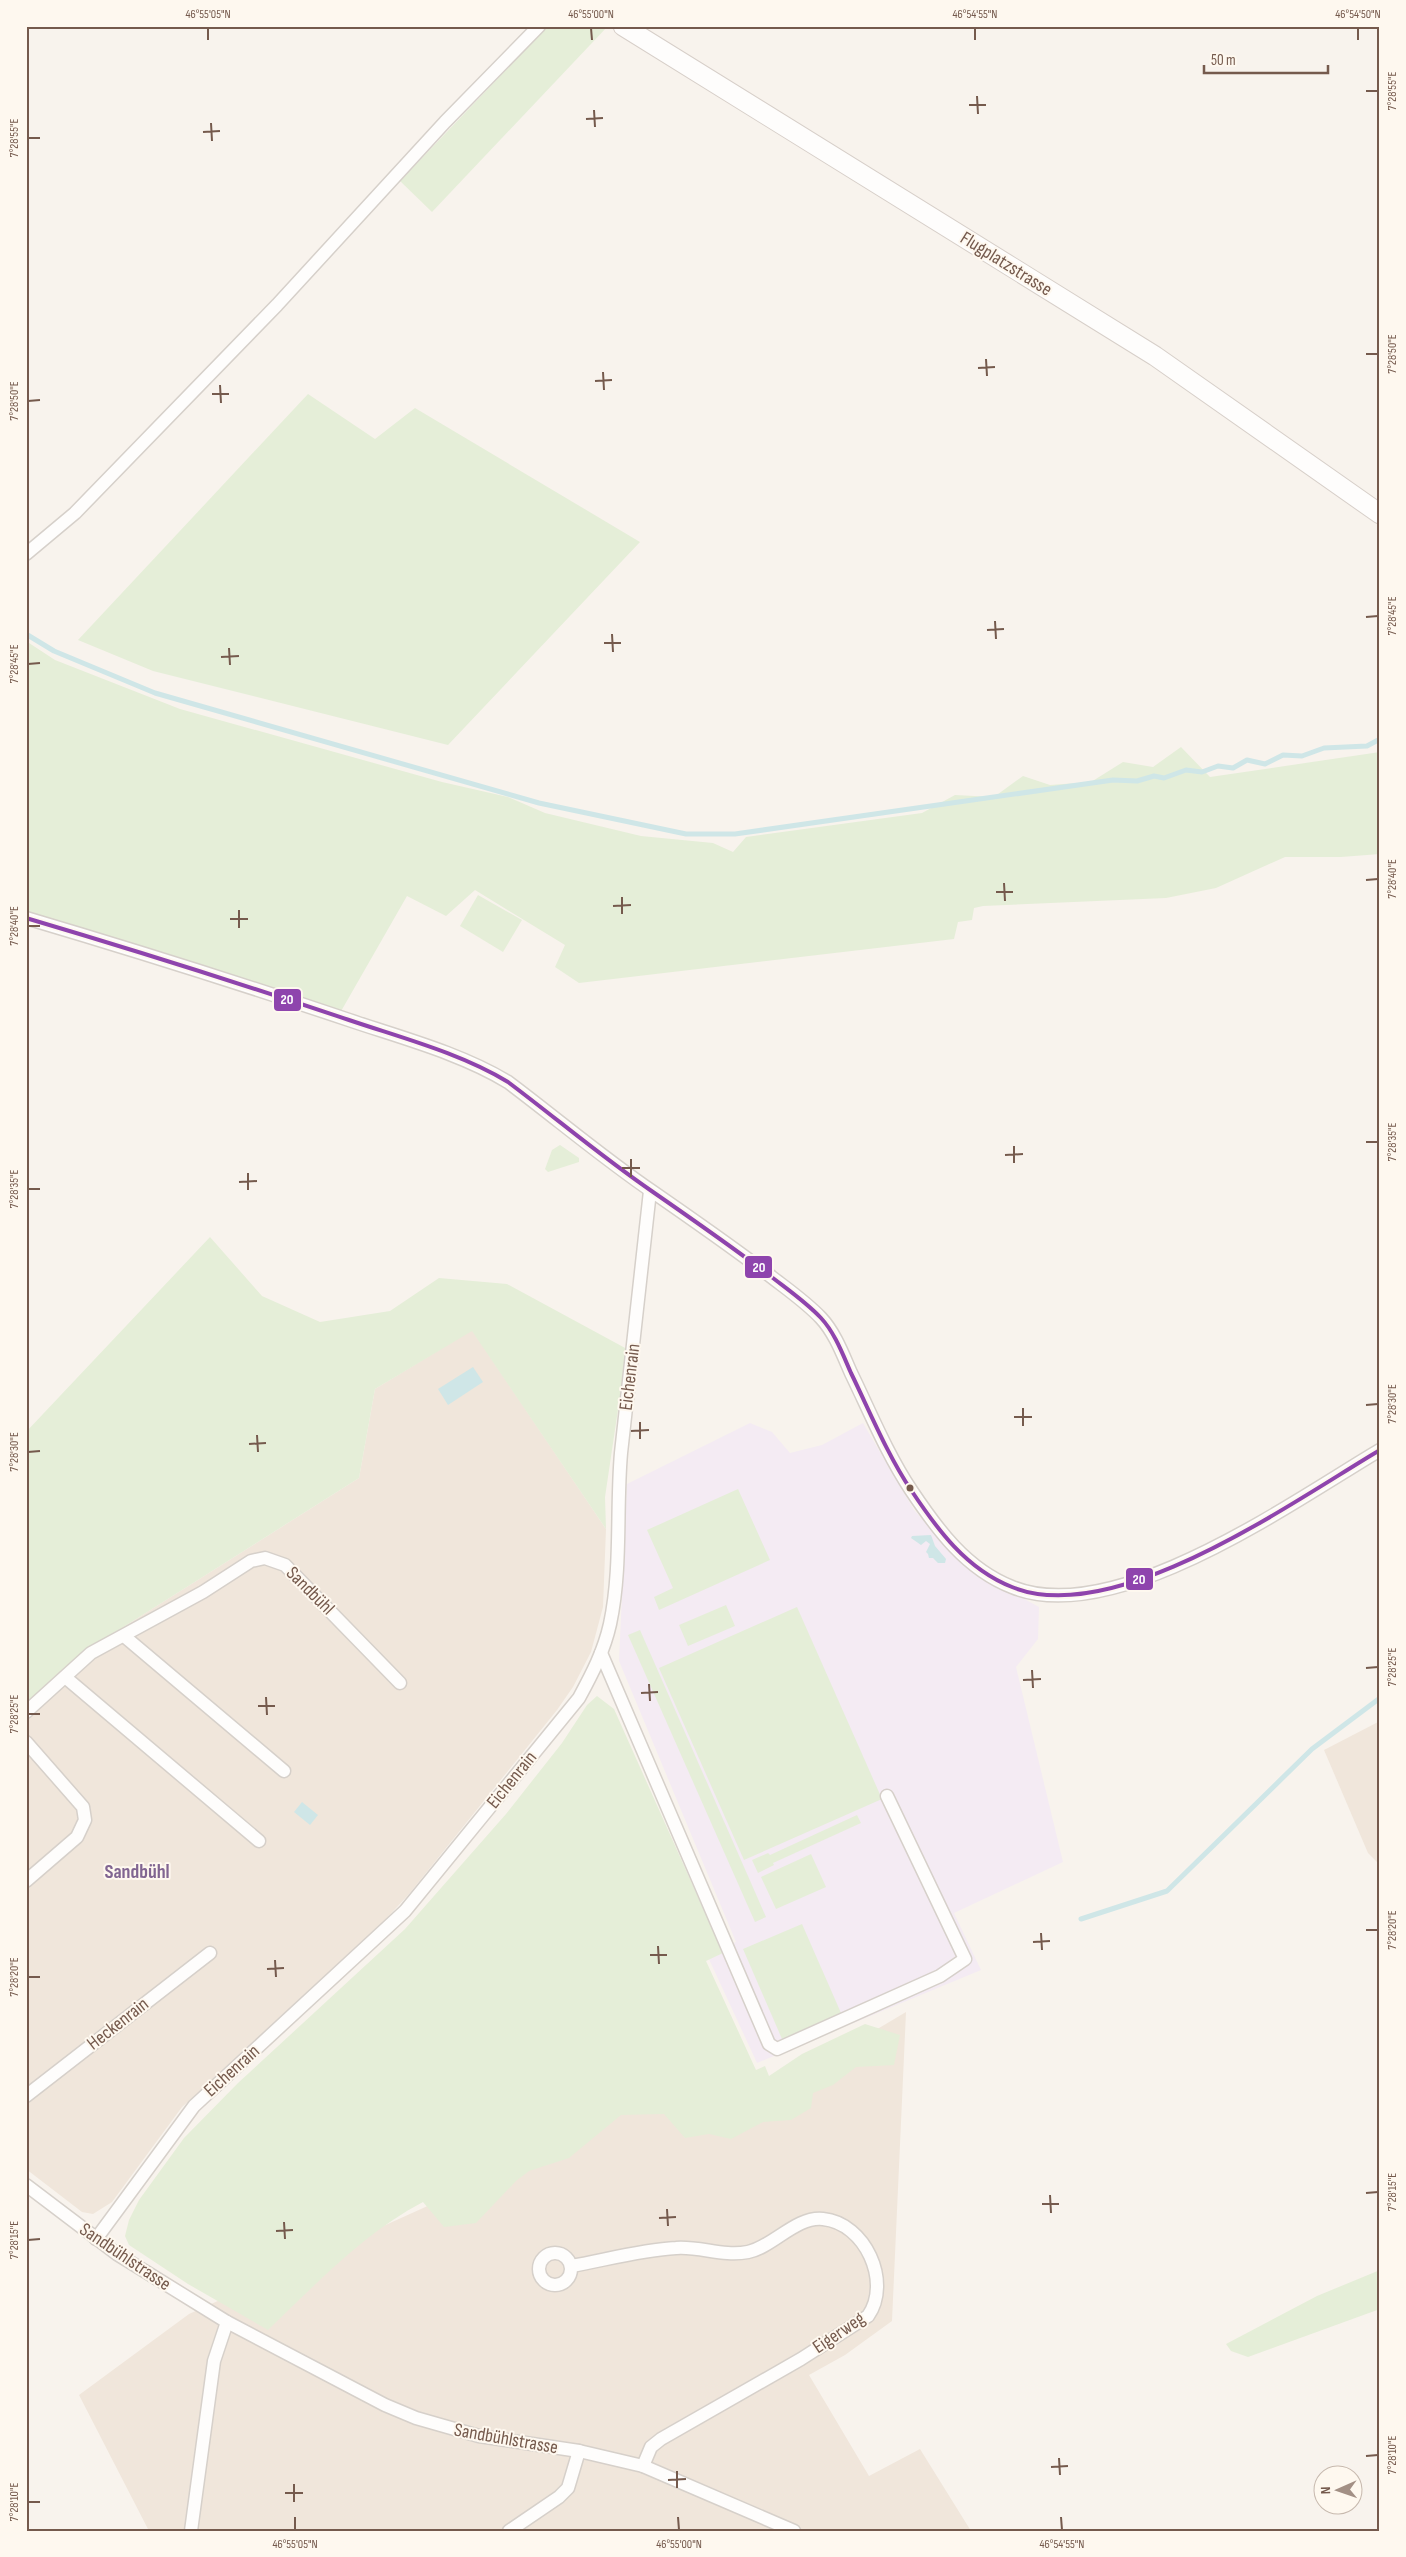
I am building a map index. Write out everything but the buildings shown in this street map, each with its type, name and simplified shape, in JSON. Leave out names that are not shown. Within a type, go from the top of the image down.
[{"type":"street","points":[[26,554],[75,513],[117,470],[277,305],[445,122],[539,26]]},
{"type":"street","name":"Flugplatzstrasse","points":[[623,26],[1155,356],[1380,514]]},
{"type":"street","points":[[26,918],[224,977],[406,1039],[488,1070],[508,1082],[650,1191],[751,1261],[797,1296],[823,1320],[835,1338],[872,1416],[915,1495],[951,1546],[980,1570],[1012,1588],[1044,1595],[1082,1595],[1109,1590],[1146,1579],[1180,1564],[1247,1529],[1380,1450]]},
{"type":"street","name":"Eichenrain","points":[[96,2239],[194,2106],[405,1912],[579,1698],[602,1653],[610,1625],[615,1593],[619,1473],[650,1191]]},
{"type":"street","name":"Sandbühl","points":[[26,1712],[91,1654],[203,1592],[251,1561],[265,1558],[285,1565],[400,1683]]},
{"type":"street","points":[[124,1636],[284,1771]]},
{"type":"street","points":[[602,1653],[769,2044],[777,2049],[940,1976],[965,1959],[887,1796]]},
{"type":"street","points":[[66,1677],[259,1841]]},
{"type":"street","points":[[26,1742],[83,1807],[85,1820],[76,1836],[26,1881]]},
{"type":"street","name":"Heckenrain","points":[[26,2096],[210,1953]]},
{"type":"street","name":"Sandbühlstrasse","points":[[26,2185],[96,2239],[227,2322],[385,2405],[416,2418],[480,2436],[579,2451],[643,2466],[794,2531]]},
{"type":"street","name":"Eigerweg","points":[[571,2266],[675,2248],[730,2254],[750,2252],[811,2219],[822,2219],[845,2226],[853,2233],[870,2256],[876,2271],[876,2298],[874,2308],[868,2316],[800,2358],[661,2438],[651,2447],[643,2466]]},
{"type":"street","points":[[192,2531],[214,2360],[227,2322]]},
{"type":"street","points":[[509,2531],[560,2497],[568,2488],[579,2451]]},
{"type":"shaded area","points":[[472,1330],[606,1529],[603,1607],[591,1652],[573,1687],[557,1710],[409,1894],[349,1959],[182,2107],[112,2202],[93,2214],[82,2212],[26,2169],[26,1704],[87,1650],[359,1478],[375,1389]]},
{"type":"shaded area","points":[[473,1367],[483,1382],[448,1405],[438,1389]]},
{"type":"shaded area","points":[[750,1423],[772,1432],[790,1453],[822,1445],[863,1423],[914,1510],[964,1566],[1039,1607],[1038,1639],[1016,1667],[1063,1862],[954,1913],[981,1970],[757,2063],[708,1957],[736,1942],[619,1661],[627,1484]]},
{"type":"shaded area","points":[[931,1535],[935,1546],[946,1559],[945,1563],[938,1563],[933,1558],[929,1558],[926,1552],[930,1544],[926,1541],[921,1545],[911,1538],[912,1536]]},
{"type":"shaded area","points":[[1380,1721],[1380,1865],[1368,1853],[1324,1750]]},
{"type":"shaded area","points":[[302,1802],[318,1815],[310,1825],[294,1812]]},
{"type":"shaded area","points":[[906,2012],[892,2321],[845,2355],[809,2375],[869,2476],[920,2449],[971,2531],[149,2531],[79,2395],[189,2314],[432,2204],[622,2078],[758,2100]]},
{"type":"green space","points":[[548,26],[608,26],[432,212],[400,181]]},
{"type":"green space","points":[[308,394],[375,439],[415,408],[640,542],[448,745],[153,671],[78,640]]},
{"type":"green space","points":[[26,641],[55,660],[180,709],[442,782],[508,797],[545,813],[641,836],[713,843],[733,852],[746,837],[922,813],[955,795],[994,797],[1023,776],[1050,785],[1091,782],[1123,762],[1153,767],[1181,747],[1210,777],[1380,752],[1380,854],[1341,857],[1285,857],[1216,888],[1166,898],[983,906],[974,908],[972,920],[958,922],[954,939],[579,983],[555,967],[565,945],[475,890],[446,916],[407,896],[340,1013],[178,957],[26,911]]},
{"type":"green space","points":[[478,895],[522,920],[503,952],[460,926]]},
{"type":"green space","points":[[560,1145],[579,1158],[579,1162],[548,1172],[545,1169],[552,1150]]},
{"type":"green space","points":[[210,1237],[262,1296],[320,1322],[390,1311],[439,1278],[507,1284],[627,1349],[605,1497],[606,1529],[472,1331],[375,1389],[359,1478],[87,1650],[26,1704],[26,1432]]},
{"type":"green space","points":[[738,1489],[770,1560],[659,1610],[654,1597],[673,1588],[647,1530]]},
{"type":"green space","points":[[726,1605],[735,1626],[688,1646],[679,1625]]},
{"type":"green space","points":[[797,1607],[882,1799],[744,1860],[659,1668]]},
{"type":"green space","points":[[640,1630],[766,1917],[755,1922],[628,1635]]},
{"type":"green space","points":[[597,1696],[614,1709],[723,1953],[706,1961],[756,2070],[765,2066],[769,2076],[802,2054],[865,2024],[900,2035],[894,2065],[856,2067],[833,2085],[813,2093],[811,2108],[791,2120],[763,2122],[731,2139],[709,2134],[685,2138],[664,2114],[621,2115],[569,2158],[529,2171],[516,2181],[476,2223],[444,2227],[423,2202],[401,2215],[341,2260],[268,2330],[188,2284],[129,2245],[125,2236],[129,2220],[139,2200],[184,2138],[238,2083],[405,1929],[506,1814],[562,1743],[587,1705]]},
{"type":"green space","points":[[857,1815],[861,1823],[773,1863],[774,1865],[758,1873],[752,1860],[768,1853],[770,1855]]},
{"type":"green space","points":[[811,1854],[826,1887],[776,1909],[761,1877]]},
{"type":"green space","points":[[802,1924],[841,2013],[782,2039],[743,1949]]},
{"type":"green space","points":[[1380,2270],[1380,2309],[1248,2357],[1231,2351],[1226,2344],[1317,2296]]},
{"type":"waterway","points":[[26,634],[54,651],[155,693],[539,803],[686,834],[735,834],[1113,780],[1137,781],[1154,776],[1164,778],[1186,770],[1202,772],[1218,766],[1233,768],[1247,760],[1265,764],[1283,755],[1302,756],[1324,748],[1367,746],[1380,739]]},
{"type":"waterway","points":[[1081,1919],[1167,1891],[1312,1749],[1380,1698]]},
{"type":"transit line","name":"20","points":[[26,918],[269,993],[410,1040],[451,1054],[508,1082],[616,1166],[740,1254],[815,1312],[835,1337],[886,1447],[902,1476],[931,1519],[954,1546],[980,1570],[1012,1587],[1054,1595],[1101,1591],[1150,1576],[1202,1554],[1252,1527],[1380,1450]]},
{"type":"district","name":"Sandbühl","points":[[137,1872]]}]
